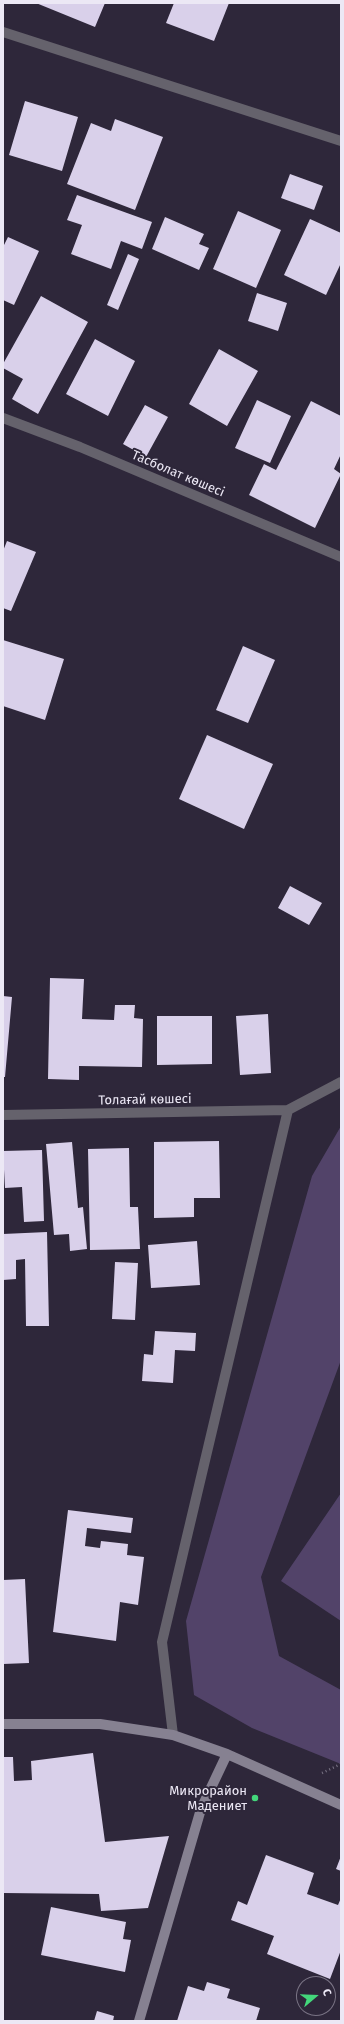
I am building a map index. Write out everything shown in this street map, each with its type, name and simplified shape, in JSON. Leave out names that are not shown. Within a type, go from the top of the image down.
[{"type":"street","points":[[3,32],[341,141]]},
{"type":"street","name":"Тасболат көшесі","points":[[3,418],[80,447],[341,557]]},
{"type":"street","points":[[173,1735],[162,1642],[288,1110],[341,1082]]},
{"type":"street","name":"Толағай көшесі","points":[[3,1115],[288,1110]]},
{"type":"street","points":[[3,1724],[100,1724],[173,1735],[227,1754],[341,1806]]},
{"type":"street","points":[[139,2021],[202,1809],[227,1754]]},
{"type":"shaded area","points":[[341,1126],[341,1360],[261,1577],[279,1656],[341,1690],[341,1764],[252,1728],[194,1695],[186,1621],[312,1176]]},
{"type":"shaded area","points":[[341,1493],[341,1621],[281,1581]]},
{"type":"building","points":[[36,3],[105,3],[95,27]]},
{"type":"building","points":[[174,3],[229,3],[214,41],[166,23]]},
{"type":"building","points":[[25,101],[78,117],[62,171],[9,155]]},
{"type":"building","points":[[115,119],[163,137],[135,210],[67,184],[91,123],[111,131]]},
{"type":"building","points":[[290,174],[323,186],[314,210],[281,198]]},
{"type":"building","points":[[77,195],[152,222],[142,249],[121,241],[111,269],[71,254],[82,225],[67,220]]},
{"type":"building","points":[[238,211],[281,230],[256,288],[213,269]]},
{"type":"building","points":[[165,217],[204,234],[199,244],[209,248],[199,270],[152,249]]},
{"type":"building","points":[[310,219],[341,233],[341,263],[326,295],[284,275]]},
{"type":"building","points":[[8,237],[39,251],[14,305],[3,300],[3,247]]},
{"type":"building","points":[[128,254],[139,259],[118,310],[107,305]]},
{"type":"building","points":[[257,293],[287,303],[278,331],[248,321]]},
{"type":"building","points":[[41,296],[88,322],[38,414],[12,399],[23,379],[3,368],[3,364]]},
{"type":"building","points":[[95,339],[135,361],[108,416],[66,394]]},
{"type":"building","points":[[219,349],[258,371],[227,426],[189,404]]},
{"type":"building","points":[[257,400],[291,416],[270,463],[235,448]]},
{"type":"building","points":[[311,401],[341,416],[341,454],[334,469],[341,474],[315,528],[249,495],[264,464],[276,470]]},
{"type":"building","points":[[145,405],[168,417],[146,457],[123,444]]},
{"type":"building","points":[[7,541],[36,552],[11,611],[3,608],[3,551]]},
{"type":"building","points":[[3,640],[64,659],[45,720],[3,706]]},
{"type":"building","points":[[243,646],[275,660],[248,723],[216,710]]},
{"type":"building","points":[[207,735],[273,764],[244,829],[179,799]]},
{"type":"building","points":[[290,886],[322,903],[309,925],[278,908]]},
{"type":"building","points":[[50,978],[84,979],[82,1019],[114,1020],[115,1005],[135,1005],[134,1018],[143,1019],[142,1067],[79,1066],[79,1080],[48,1079]]},
{"type":"building","points":[[3,996],[12,997],[5,1077],[3,1077]]},
{"type":"building","points":[[268,1014],[271,1073],[240,1075],[236,1016]]},
{"type":"building","points":[[157,1016],[212,1016],[212,1064],[157,1065]]},
{"type":"building","points":[[219,1141],[220,1198],[194,1198],[194,1217],[154,1218],[154,1142]]},
{"type":"building","points":[[72,1142],[78,1208],[83,1207],[87,1249],[70,1251],[69,1234],[54,1235],[46,1144]]},
{"type":"building","points":[[129,1148],[130,1207],[138,1207],[140,1249],[90,1250],[88,1149]]},
{"type":"building","points":[[42,1150],[44,1221],[24,1222],[22,1187],[5,1188],[3,1151]]},
{"type":"building","points":[[47,1232],[49,1326],[26,1326],[25,1259],[16,1260],[16,1279],[3,1280],[3,1234]]},
{"type":"building","points":[[197,1241],[200,1285],[151,1288],[148,1245]]},
{"type":"building","points":[[115,1262],[138,1263],[135,1320],[112,1319]]},
{"type":"building","points":[[155,1331],[196,1333],[195,1351],[175,1350],[173,1383],[142,1381],[144,1354],[153,1355]]},
{"type":"building","points":[[68,1510],[133,1518],[131,1533],[87,1528],[85,1546],[100,1548],[101,1541],[128,1544],[127,1555],[144,1557],[138,1605],[120,1602],[116,1641],[53,1632]]},
{"type":"building","points":[[25,1579],[29,1663],[3,1664],[3,1580]]},
{"type":"building","points":[[93,1753],[105,1842],[169,1836],[148,1908],[101,1911],[99,1894],[3,1893],[3,1757],[13,1757],[14,1781],[32,1780],[31,1761]]},
{"type":"building","points":[[266,1855],[314,1873],[307,1894],[338,1905],[341,1898],[341,1950],[331,1976],[322,1976],[267,1954],[274,1936],[231,1920],[238,1901],[247,1905]]},
{"type":"building","points":[[341,1856],[341,1871],[336,1869]]},
{"type":"building","points":[[51,1907],[126,1922],[123,1939],[131,1940],[125,1972],[41,1955]]},
{"type":"building","points":[[207,1982],[230,1989],[227,1998],[260,2008],[256,2021],[177,2021],[188,1986],[204,1991]]},
{"type":"building","points":[[97,2011],[114,2016],[113,2021],[94,2021]]},
{"type":"place","name":"Микрорайон Мадениет","points":[[255,1798]]}]
